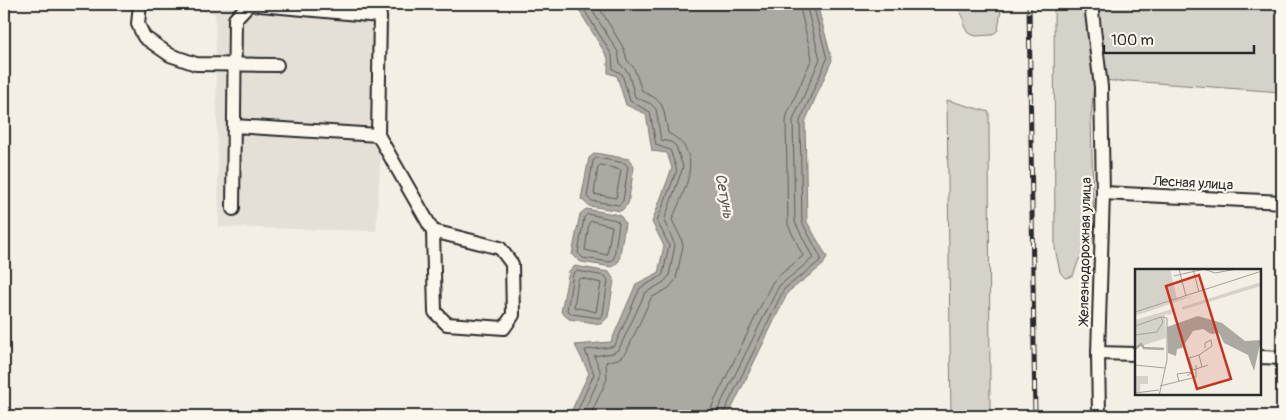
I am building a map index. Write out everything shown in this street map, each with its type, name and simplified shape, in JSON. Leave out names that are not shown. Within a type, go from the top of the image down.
[{"type":"street","points":[[140,4],[138,24],[144,37],[170,55],[196,64],[277,65]]},
{"type":"street","points":[[233,209],[234,19],[249,4],[380,16],[378,135],[433,231],[435,312],[446,324],[504,328],[513,315],[512,264],[500,248],[433,231]]},
{"type":"street","name":"Железнодорожная улица","points":[[1091,4],[1101,87],[1103,193],[1098,352],[1099,416]]},
{"type":"street","points":[[234,126],[378,135]]},
{"type":"street","name":"Лесная улица","points":[[1103,193],[1282,202]]},
{"type":"street","points":[[1098,352],[1135,354]]},
{"type":"street","points":[[1261,357],[1282,358]]},
{"type":"shaded area","points":[[153,4],[377,4],[390,7],[376,231],[219,227],[215,13],[152,7]]},
{"type":"shaded area","points":[[956,4],[1002,4],[998,30],[992,35],[976,36],[968,33],[964,26],[964,19]]},
{"type":"shaded area","points":[[1054,4],[1282,4],[1282,92],[1128,81],[1117,82],[1101,79],[1094,84],[1091,118],[1094,231],[1090,247],[1085,255],[1079,259],[1073,276],[1065,278],[1060,272],[1055,248]]},
{"type":"shaded area","points":[[947,100],[989,112],[990,416],[951,416]]},
{"type":"water","name":"Сетунь","points":[[565,4],[817,4],[832,60],[805,122],[807,222],[827,257],[823,265],[788,292],[728,416],[569,416],[589,373],[575,345],[611,342],[636,284],[658,273],[664,246],[652,222],[672,168],[667,153],[652,151],[646,114],[626,105],[617,76],[608,73],[608,58],[579,10]]},
{"type":"water","points":[[595,153],[629,159],[634,167],[628,204],[621,211],[589,206],[581,199],[589,158]]},
{"type":"water","points":[[586,209],[620,215],[625,223],[619,261],[612,267],[581,262],[572,255],[580,214]]},
{"type":"water","points":[[575,266],[609,272],[614,280],[608,317],[601,324],[569,319],[561,312],[569,271]]},
{"type":"railway","points":[[1029,4],[1035,416]]}]
